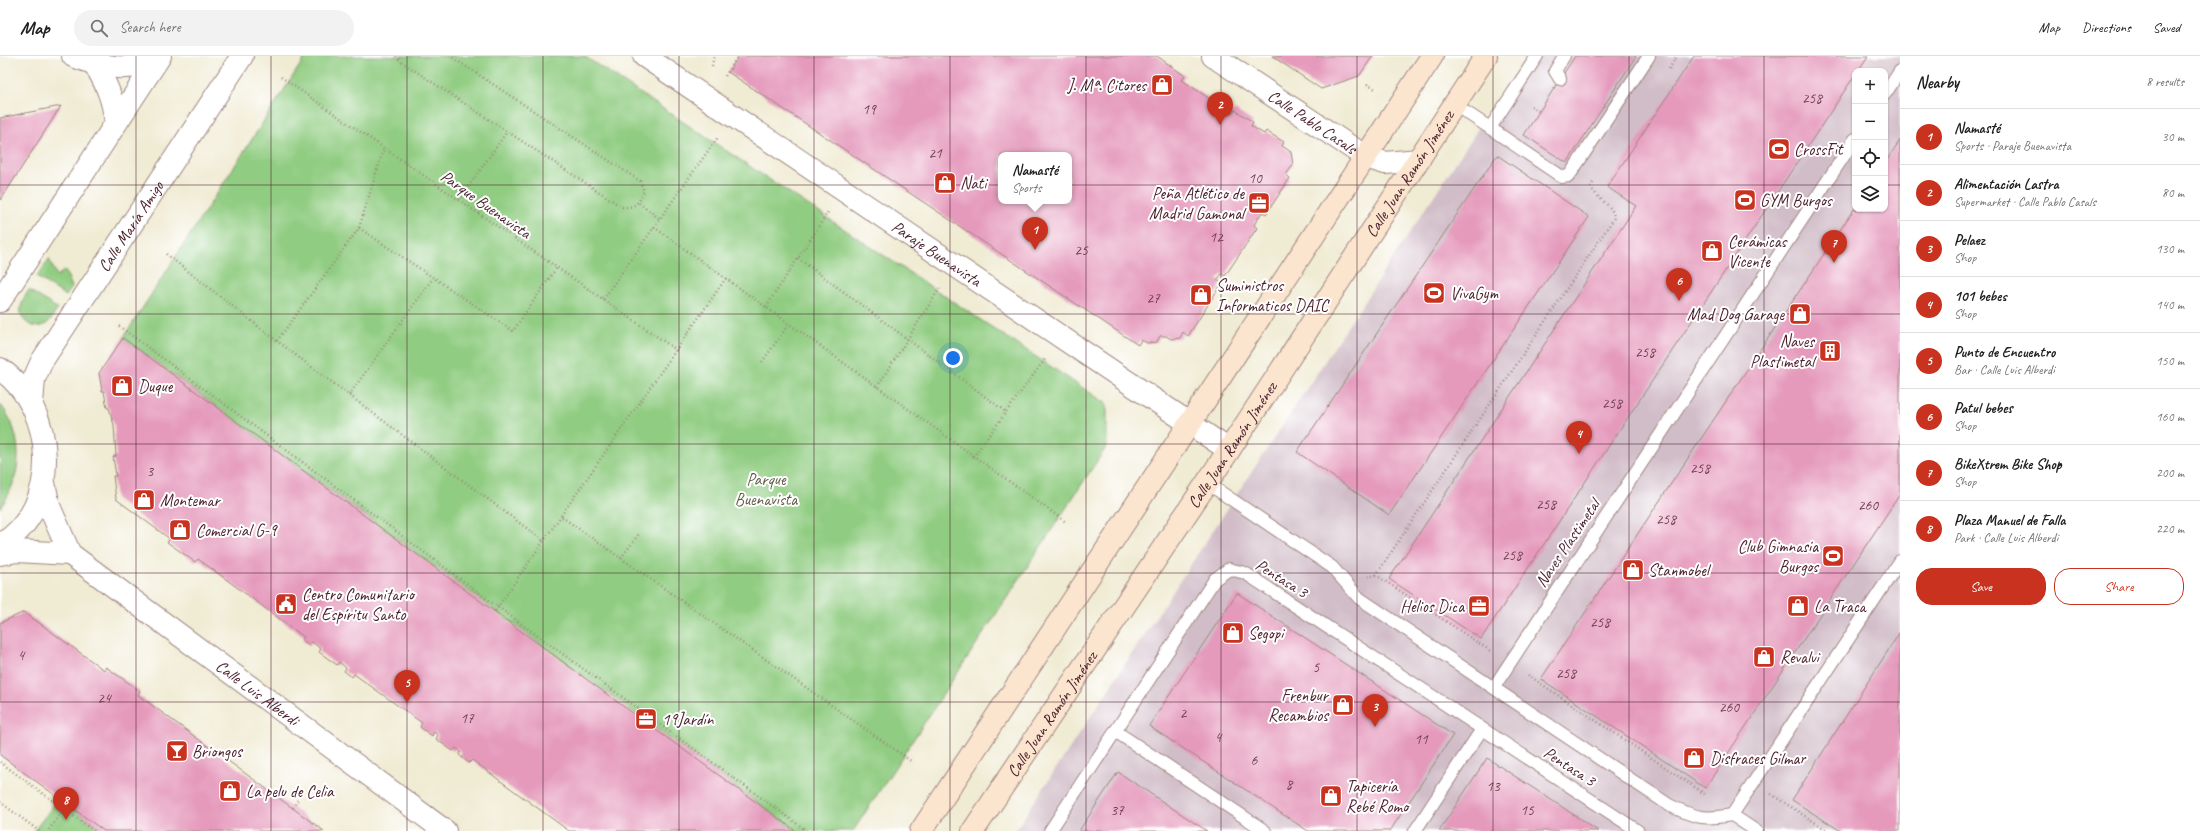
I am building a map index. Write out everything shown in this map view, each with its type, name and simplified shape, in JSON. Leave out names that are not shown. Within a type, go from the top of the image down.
[{"type":"main road","points":[[921,831],[1191,424],[1432,56]]},
{"type":"main road","name":"Calle Juan Ramón Jiménez","points":[[973,831],[1229,450],[1486,56]]},
{"type":"street","points":[[73,56],[95,65],[123,68],[136,67],[158,59]]},
{"type":"street","name":"Calle María Amigo","points":[[32,403],[34,379],[42,361],[242,56]]},
{"type":"street","name":"Paraje Buenavista","points":[[644,56],[1229,450]]},
{"type":"street","name":"Calle Pablo Casals","points":[[1213,56],[1366,157],[1385,163],[1419,160]]},
{"type":"street","points":[[0,301],[158,59]]},
{"type":"street","points":[[95,65],[106,82],[113,100],[116,123]]},
{"type":"street","points":[[0,369],[18,385],[32,403],[39,421],[43,440],[44,483],[34,510],[22,527],[0,545]]},
{"type":"street","name":"Calle Luis Alberdi","points":[[44,483],[53,518],[70,554],[445,831]]},
{"type":"street","points":[[0,554],[17,551],[70,554]]},
{"type":"lane","points":[[1490,128],[1537,56]]},
{"type":"lane","points":[[1560,79],[1555,71],[1564,56]]},
{"type":"lane","points":[[1455,105],[1566,177],[1572,173],[1649,56]]},
{"type":"lane","points":[[1888,90],[1900,72]]},
{"type":"lane","points":[[1603,106],[1611,107],[1619,102]]},
{"type":"lane","name":"Naves Plastimetal","points":[[1494,687],[1508,663],[1854,140]]},
{"type":"lane","points":[[1207,483],[1332,568],[1359,598],[1494,687],[1669,806],[1691,816],[1709,819],[1732,815],[1751,828]]},
{"type":"lane","points":[[1732,815],[1900,560]]},
{"type":"lane","name":"Pentasa 3","points":[[1050,831],[1215,579],[1229,569],[1245,573],[1638,831]]},
{"type":"lane","points":[[1415,831],[1482,729]]},
{"type":"lane","points":[[1115,731],[1265,831]]},
{"type":"path","points":[[396,56],[400,62],[506,133],[622,207],[631,208],[639,203],[644,191],[640,181],[450,56]]},
{"type":"path","points":[[712,66],[714,56]]},
{"type":"path","points":[[725,76],[738,56]]},
{"type":"path","points":[[1664,76],[1677,56]]},
{"type":"path","name":"Parque Buenavista","points":[[281,77],[678,351]]},
{"type":"path","points":[[459,200],[506,133]]},
{"type":"path","points":[[603,299],[718,136]]},
{"type":"path","points":[[277,341],[359,228],[384,148]]},
{"type":"path","points":[[1598,174],[1591,188],[1594,194],[1614,212],[1614,218],[1376,575],[1696,788],[1732,815]]},
{"type":"path","points":[[639,203],[660,219]]},
{"type":"path","points":[[766,307],[828,211]]},
{"type":"path","points":[[654,227],[973,457],[1066,522]]},
{"type":"path","points":[[359,228],[512,331],[557,267]]},
{"type":"path","points":[[166,254],[277,341],[544,542]]},
{"type":"path","points":[[798,258],[906,340],[1006,412]]},
{"type":"path","points":[[349,395],[433,278]]},
{"type":"path","points":[[495,611],[678,351],[726,278]]},
{"type":"path","points":[[877,387],[941,286]]},
{"type":"path","points":[[762,362],[789,324]]},
{"type":"path","points":[[119,326],[498,607],[807,831]]},
{"type":"path","points":[[973,457],[1047,357]]},
{"type":"path","points":[[562,517],[911,761]]},
{"type":"path","points":[[621,558],[639,534]]},
{"type":"path","points":[[0,762],[94,831]]},
{"type":"path","points":[[1751,828],[1768,792],[1828,831]]},
{"type":"path","points":[[293,808],[300,798]]},
{"type":"path","points":[[0,802],[39,831]]},
{"type":"path","points":[[48,831],[64,809]]},
{"type":"shaded area","points":[[1526,56],[1900,56],[1900,831],[1015,831]]},
{"type":"green space","name":"Parque Buenavista","points":[[306,56],[584,56],[1107,404],[1107,446],[853,831],[796,831],[123,338]]},
{"type":"green space","points":[[49,259],[57,276],[65,270],[72,287],[66,296],[37,277]]},
{"type":"green space","points":[[29,290],[58,309],[46,324],[37,327],[32,326],[24,320],[22,316],[22,304]]},
{"type":"green space","points":[[0,404],[14,429],[18,456],[17,470],[13,483],[8,496],[0,508]]},
{"type":"green space","points":[[59,798],[104,831],[34,831]]},
{"type":"building","points":[[739,56],[1157,56],[1185,76],[1182,80],[1232,114],[1235,110],[1253,122],[1251,126],[1264,134],[1266,131],[1284,142],[1282,146],[1291,152],[1293,165],[1286,175],[1290,178],[1266,214],[1262,212],[1254,225],[1257,228],[1225,276],[1222,274],[1217,280],[1222,283],[1188,336],[1183,332],[1180,338],[1171,339],[1166,336],[1160,336],[1157,342],[1147,343],[1141,340],[1138,345],[728,72]]},
{"type":"building","points":[[1272,56],[1373,56],[1359,76],[1321,89]]},
{"type":"building","points":[[1575,56],[1636,56],[1567,163],[1524,135]]},
{"type":"building","points":[[1694,56],[1868,56],[1860,68],[1852,68],[1852,80],[1481,639],[1389,579],[1636,206],[1607,187]]},
{"type":"building","points":[[61,106],[2,198],[0,200],[0,118]]},
{"type":"building","name":"Naves Plastimetal","points":[[1900,140],[1900,494],[1705,788],[1541,679],[1852,212],[1888,212],[1888,158]]},
{"type":"building","points":[[1497,155],[1589,217],[1389,515],[1297,452]]},
{"type":"building","points":[[123,338],[612,698],[796,831],[569,831],[472,760],[469,763],[459,755],[461,752],[456,748],[453,751],[436,739],[438,735],[434,732],[432,736],[420,727],[422,723],[354,674],[352,677],[344,671],[346,668],[339,662],[337,665],[319,652],[321,649],[312,642],[309,645],[302,640],[304,637],[219,574],[198,559],[195,562],[167,542],[170,539],[116,499],[113,476],[116,476],[113,457],[116,456],[114,425],[109,408],[107,408],[104,391],[102,391],[99,373]]},
{"type":"building","points":[[1237,593],[1453,735],[1390,831],[1308,831],[1149,726]]},
{"type":"building","points":[[24,612],[104,670],[106,667],[140,691],[138,695],[324,831],[104,831],[0,755],[0,623]]},
{"type":"building","points":[[1900,632],[1900,831],[1841,831],[1792,800]]},
{"type":"building","points":[[1487,758],[1559,805],[1598,831],[1439,831]]},
{"type":"building","points":[[1118,772],[1163,802],[1207,831],[1079,831]]},
{"type":"place","name":"J. Mª. Citores","points":[[1162,85]]},
{"type":"place","name":"Alimentación Lastra","points":[[1220,125]]},
{"type":"place","name":"CrossFit","points":[[1779,149]]},
{"type":"place","name":"Nati","points":[[945,183]]},
{"type":"place","name":"GYM Burgos","points":[[1745,200]]},
{"type":"place","name":"Peña Atlético de Madrid Gamonal","points":[[1259,203]]},
{"type":"place","name":"Namasté","points":[[1035,250]]},
{"type":"place","name":"Cerámicas Vicente","points":[[1712,251]]},
{"type":"place","name":"BikeXtrem Bike Shop","points":[[1834,263]]},
{"type":"place","name":"VivaGym","points":[[1434,293]]},
{"type":"place","name":"Suministros Informaticos DAIC","points":[[1201,295]]},
{"type":"place","name":"Patul bebes","points":[[1679,301]]},
{"type":"place","name":"Mad Dog Garage","points":[[1800,314]]},
{"type":"place","name":"Naves Plastimetal","points":[[1830,351]]},
{"type":"place","name":"Duque","points":[[122,386]]},
{"type":"place","name":"101 bebes","points":[[1579,454]]},
{"type":"place","name":"Montemar","points":[[144,500]]},
{"type":"place","name":"Comercial G-9","points":[[180,530]]},
{"type":"place","name":"Club Gimnasia Burgos","points":[[1833,556]]},
{"type":"place","name":"Stanmobel","points":[[1633,570]]},
{"type":"place","name":"Centro Comunitario del Espíritu Santo","points":[[286,604]]},
{"type":"place","name":"Helios Dica","points":[[1479,606]]},
{"type":"place","name":"La Traca","points":[[1798,606]]},
{"type":"place","name":"Segopi","points":[[1233,633]]},
{"type":"place","name":"Revalvi","points":[[1764,657]]},
{"type":"place","name":"Punto de Encuentro","points":[[407,703]]},
{"type":"place","name":"Frenbur Recambios","points":[[1343,705]]},
{"type":"place","name":"19Jardín","points":[[646,719]]},
{"type":"place","name":"Pelaez","points":[[1375,727]]},
{"type":"place","name":"Briongos","points":[[177,751]]},
{"type":"place","name":"Disfraces Gilmar","points":[[1694,758]]},
{"type":"place","name":"La pelu de Celia","points":[[230,791]]},
{"type":"place","name":"Tapicería Rebé Romo","points":[[1331,796]]},
{"type":"place","name":"Plaza Manuel de Falla","points":[[66,820]]}]
